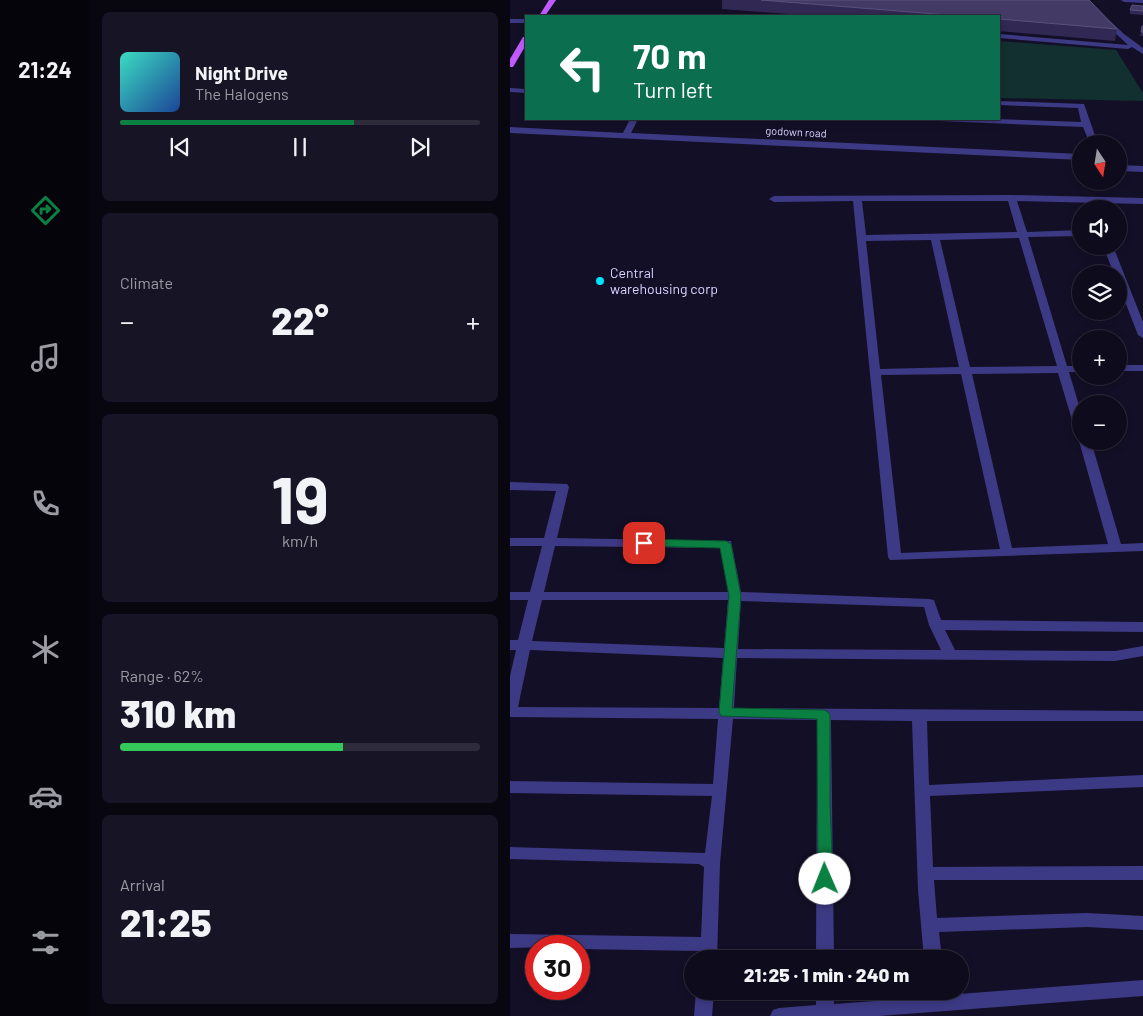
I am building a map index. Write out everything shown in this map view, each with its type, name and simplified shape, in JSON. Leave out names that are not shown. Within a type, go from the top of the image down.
[{"type":"main road","points":[[543,15],[553,0]]},
{"type":"main road","points":[[510,65],[513,57],[525,40]]},
{"type":"street","points":[[1083,0],[1121,36],[1143,52]]},
{"type":"street","points":[[1124,0],[1143,2]]},
{"type":"street","points":[[510,21],[525,21]]},
{"type":"street","points":[[1000,36],[1128,47]]},
{"type":"street","points":[[1121,36],[1128,47],[1143,62]]},
{"type":"street","points":[[510,90],[525,91]]},
{"type":"street","points":[[1000,103],[1081,106],[1090,135]]},
{"type":"street","points":[[626,135],[634,120]]},
{"type":"street","points":[[968,120],[1086,124]]},
{"type":"street","name":"godown road","points":[[510,130],[1072,157]]},
{"type":"street","points":[[1128,168],[1143,169]]},
{"type":"street","points":[[1012,198],[1072,400]]},
{"type":"street","points":[[774,199],[1012,198],[1143,201]]},
{"type":"street","points":[[857,199],[895,557],[1143,547]]},
{"type":"street","points":[[861,238],[1072,232]]},
{"type":"street","points":[[935,236],[1007,553]]},
{"type":"street","points":[[1112,255],[1143,335]]},
{"type":"street","points":[[1127,368],[1143,368]]},
{"type":"street","points":[[875,372],[1072,369]]},
{"type":"street","points":[[1087,450],[1116,548]]},
{"type":"street","points":[[510,486],[563,488],[536,595],[517,645],[510,710],[725,712],[919,717],[1143,716]]},
{"type":"street","points":[[510,542],[726,544],[735,596],[720,790],[712,864],[708,950]]},
{"type":"street","points":[[510,596],[735,596],[929,603],[936,625],[950,654]]},
{"type":"street","points":[[936,625],[1143,627]]},
{"type":"street","points":[[517,645],[730,654],[1115,656],[1143,650]]},
{"type":"street","points":[[824,715],[825,950]]},
{"type":"street","points":[[919,717],[921,791],[932,950]]},
{"type":"street","points":[[921,791],[1143,781]]},
{"type":"street","points":[[510,788],[720,790]]},
{"type":"street","points":[[510,853],[700,858],[712,864]]},
{"type":"street","points":[[926,874],[1143,873]]},
{"type":"street","points":[[930,925],[1087,920],[1143,923]]},
{"type":"street","points":[[510,941],[688,950]]},
{"type":"street","points":[[969,996],[1143,988]]},
{"type":"street","points":[[703,1016],[704,1000]]},
{"type":"street","points":[[825,1000],[825,1013]]},
{"type":"street","points":[[779,1016],[825,1013],[922,1000]]},
{"type":"green space","points":[[1000,41],[1116,50],[1143,93],[1143,101],[1000,98]]},
{"type":"building","points":[[761,0],[1089,0],[1117,29],[1000,19],[1000,15],[948,15]]},
{"type":"building","points":[[1132,5],[1143,6],[1143,11],[1130,10]]},
{"type":"place","name":"Central warehousing corp","points":[[600,281]]},
{"type":"route","points":[[644,543],[726,544],[735,596],[725,712],[824,715],[823,804],[825,879]]}]
